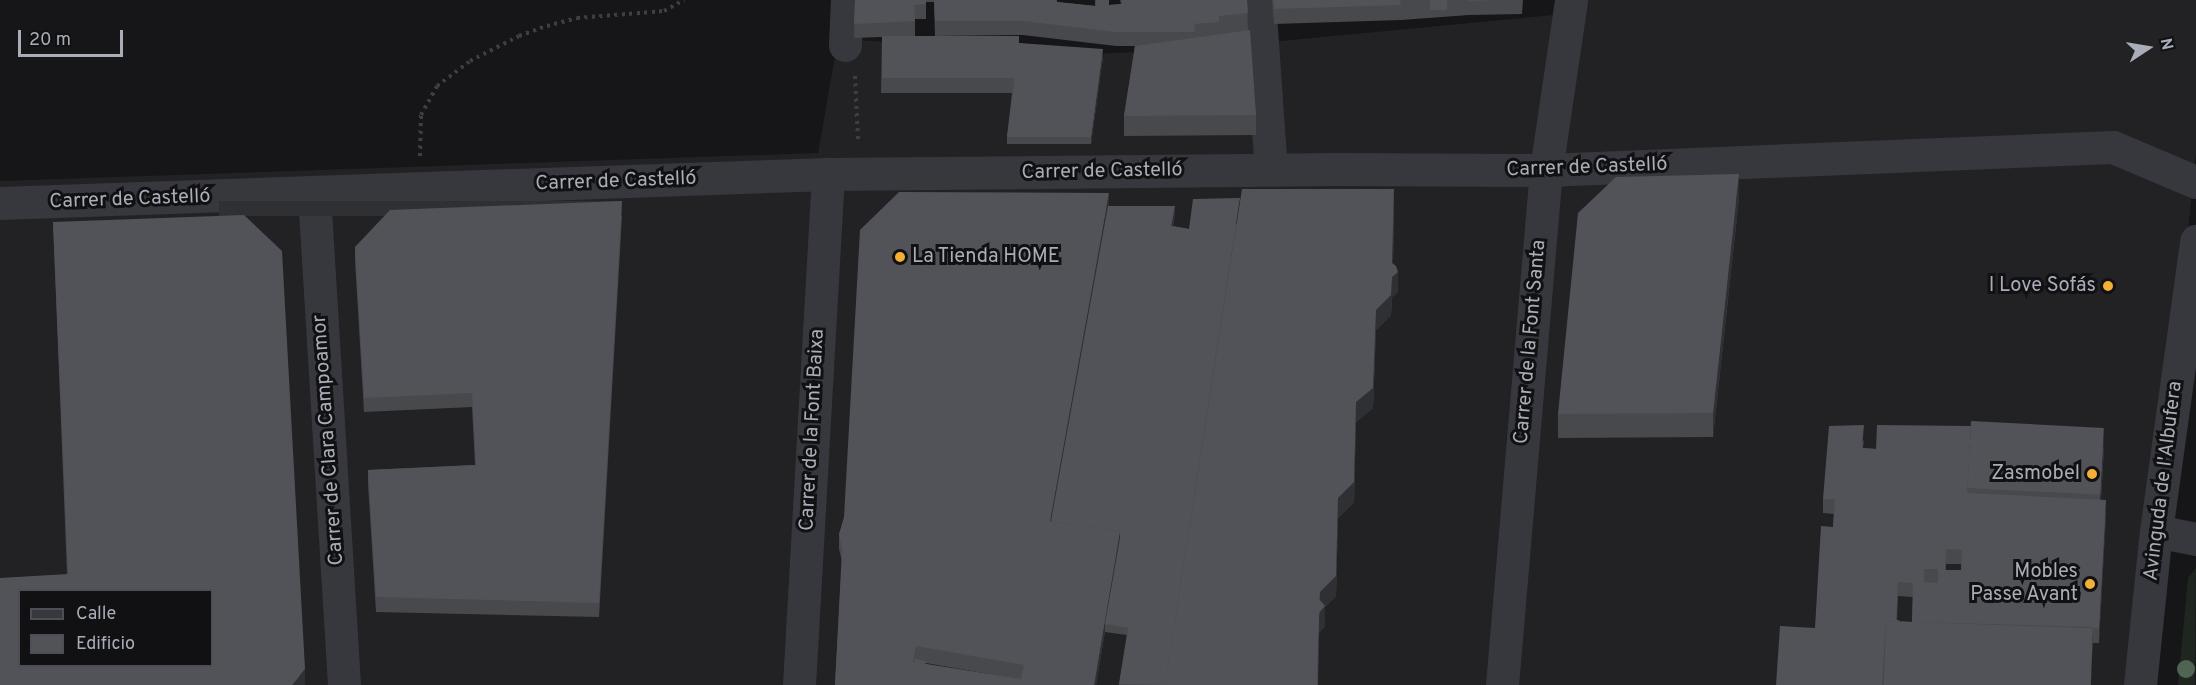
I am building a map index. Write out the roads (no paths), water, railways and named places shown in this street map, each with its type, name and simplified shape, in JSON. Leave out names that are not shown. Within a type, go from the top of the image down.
[{"type":"street","points":[[845,45],[847,0]]},
{"type":"street","points":[[1259,0],[1271,170]]},
{"type":"street","name":"Carrer de la Font Santa","points":[[1502,685],[1546,170],[1571,0]]},
{"type":"street","points":[[1229,45],[1262,41]]},
{"type":"street","name":"Carrer de Castelló","points":[[0,203],[314,194],[843,174],[1546,170],[2113,147],[2196,182]]},
{"type":"street","name":"Carrer de la Font Baixa","points":[[799,685],[843,174]]},
{"type":"street","name":"Carrer de Clara Campoamor","points":[[314,194],[344,685]]},
{"type":"street","name":"Avinguda de l'Albufera","points":[[2140,685],[2156,531],[2196,241]]},
{"type":"street","points":[[2156,531],[2196,539]]},
{"type":"place","name":"La Tienda HOME","points":[[900,257]]},
{"type":"place","name":"I Love Sofás","points":[[2108,286]]},
{"type":"place","name":"Zasmobel","points":[[2092,474]]},
{"type":"place","name":"Mobles Passe Avant","points":[[2090,584]]}]
